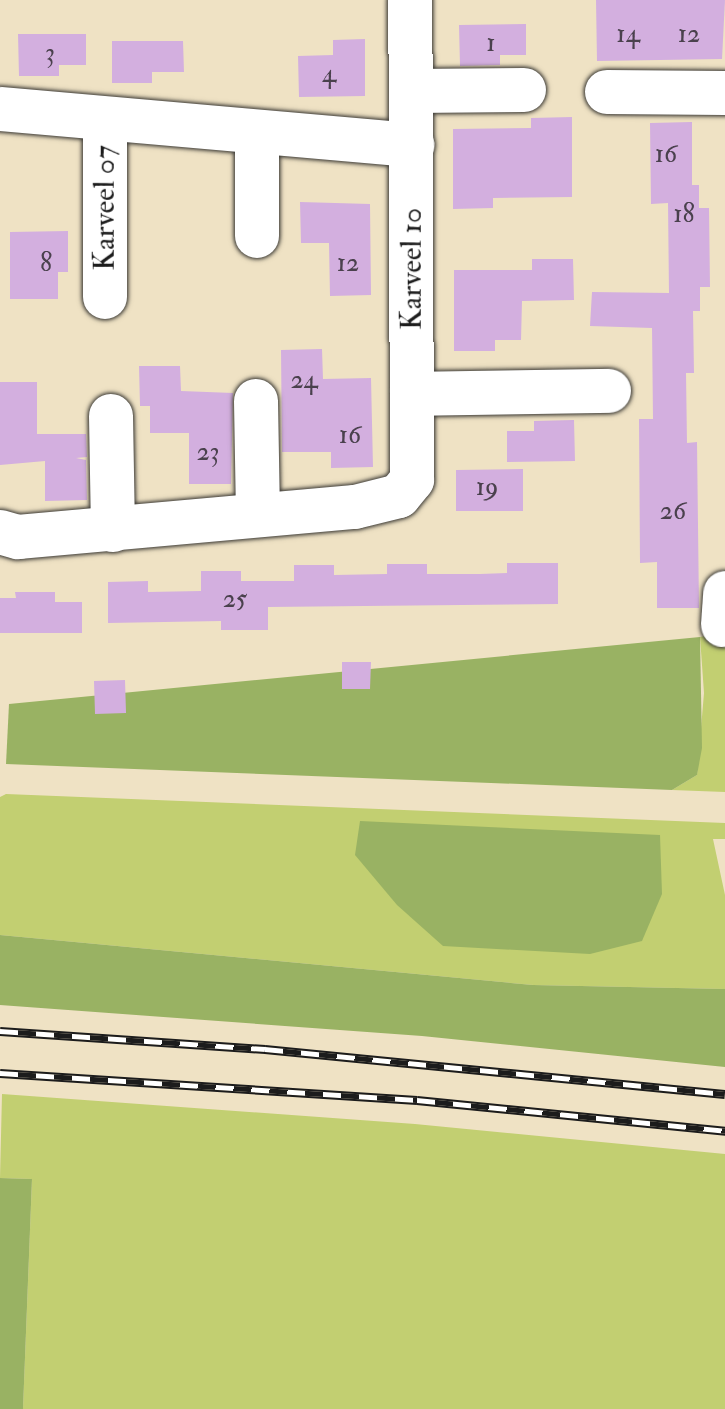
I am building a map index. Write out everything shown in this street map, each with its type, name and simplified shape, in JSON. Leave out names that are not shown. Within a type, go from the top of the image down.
[{"type":"street","name":"Karveel 10","points":[[0,532],[18,537],[113,530],[258,513],[355,507],[399,496],[412,480],[410,0]]},
{"type":"street","points":[[412,91],[524,90]]},
{"type":"street","points":[[607,92],[725,93]]},
{"type":"street","name":"Karveel 07","points":[[0,109],[257,132]]},
{"type":"street","name":"Karveel 07","points":[[105,119],[105,297]]},
{"type":"street","points":[[257,236],[257,132],[412,145]]},
{"type":"street","points":[[412,394],[609,391]]},
{"type":"street","points":[[256,401],[258,513]]},
{"type":"street","points":[[111,416],[113,530]]},
{"type":"green space","points":[[725,632],[725,792],[672,790],[697,775],[704,693],[700,637]]},
{"type":"green space","points":[[700,637],[702,748],[697,775],[672,790],[6,764],[9,704]]},
{"type":"green space","points":[[6,794],[725,823],[725,839],[713,839],[725,895],[725,989],[533,985],[0,935],[0,797]]},
{"type":"green space","points":[[360,821],[660,835],[662,894],[642,941],[590,954],[443,946],[397,905],[355,855]]},
{"type":"green space","points":[[0,935],[533,985],[725,989],[725,1067],[422,1036],[0,1005]]},
{"type":"green space","points":[[2,1094],[415,1124],[725,1154],[725,1409],[23,1409],[32,1179],[0,1178]]},
{"type":"green space","points":[[0,1178],[32,1179],[23,1409],[0,1409]]},
{"type":"building","points":[[596,0],[725,0],[722,59],[597,61]]},
{"type":"building","points":[[526,24],[526,55],[500,55],[500,65],[460,66],[459,25]]},
{"type":"building","points":[[18,34],[86,34],[86,65],[59,65],[59,76],[19,76]]},
{"type":"building","points":[[365,39],[365,96],[299,97],[298,56],[333,55],[333,40]]},
{"type":"building","points":[[112,41],[183,41],[184,72],[152,72],[152,83],[112,83]]},
{"type":"building","points":[[572,117],[572,197],[493,198],[493,208],[453,209],[453,129],[531,128],[531,118]]},
{"type":"building","points":[[692,122],[692,185],[699,185],[699,208],[709,208],[710,287],[700,287],[700,311],[693,311],[694,373],[686,373],[687,443],[697,442],[699,608],[657,608],[657,562],[640,563],[639,419],[653,419],[652,328],[590,326],[592,292],[669,293],[668,203],[651,204],[650,123]]},
{"type":"building","points":[[300,202],[370,204],[371,295],[330,296],[329,243],[301,243]]},
{"type":"building","points":[[68,231],[68,272],[58,272],[58,299],[10,299],[10,232]]},
{"type":"building","points":[[532,259],[573,259],[574,300],[522,301],[521,340],[495,340],[495,351],[454,351],[454,270],[532,270]]},
{"type":"building","points":[[322,349],[323,379],[371,378],[373,467],[331,468],[331,452],[282,452],[281,350]]},
{"type":"building","points":[[139,366],[180,366],[181,391],[233,393],[231,484],[189,484],[189,433],[150,433],[150,406],[140,406]]},
{"type":"building","points":[[0,382],[37,382],[37,434],[86,434],[87,457],[76,458],[86,460],[87,500],[45,501],[45,461],[0,465]]},
{"type":"building","points":[[574,420],[575,461],[507,462],[507,431],[534,431],[534,421]]},
{"type":"building","points":[[523,469],[523,511],[456,511],[456,470]]},
{"type":"building","points":[[507,563],[558,563],[558,604],[268,607],[268,630],[221,630],[221,621],[108,623],[108,582],[148,581],[148,592],[201,591],[201,571],[241,571],[241,581],[294,581],[294,565],[334,565],[334,575],[387,574],[387,564],[427,564],[427,574],[480,574],[507,573]]},
{"type":"building","points":[[15,592],[55,592],[55,602],[82,602],[82,633],[0,633],[0,598],[16,598]]},
{"type":"building","points":[[342,662],[371,662],[370,689],[342,689]]},
{"type":"building","points":[[125,680],[126,713],[95,714],[94,681]]},
{"type":"railway","points":[[0,1031],[265,1049],[725,1094]]},
{"type":"railway","points":[[0,1073],[417,1100],[725,1131]]}]
